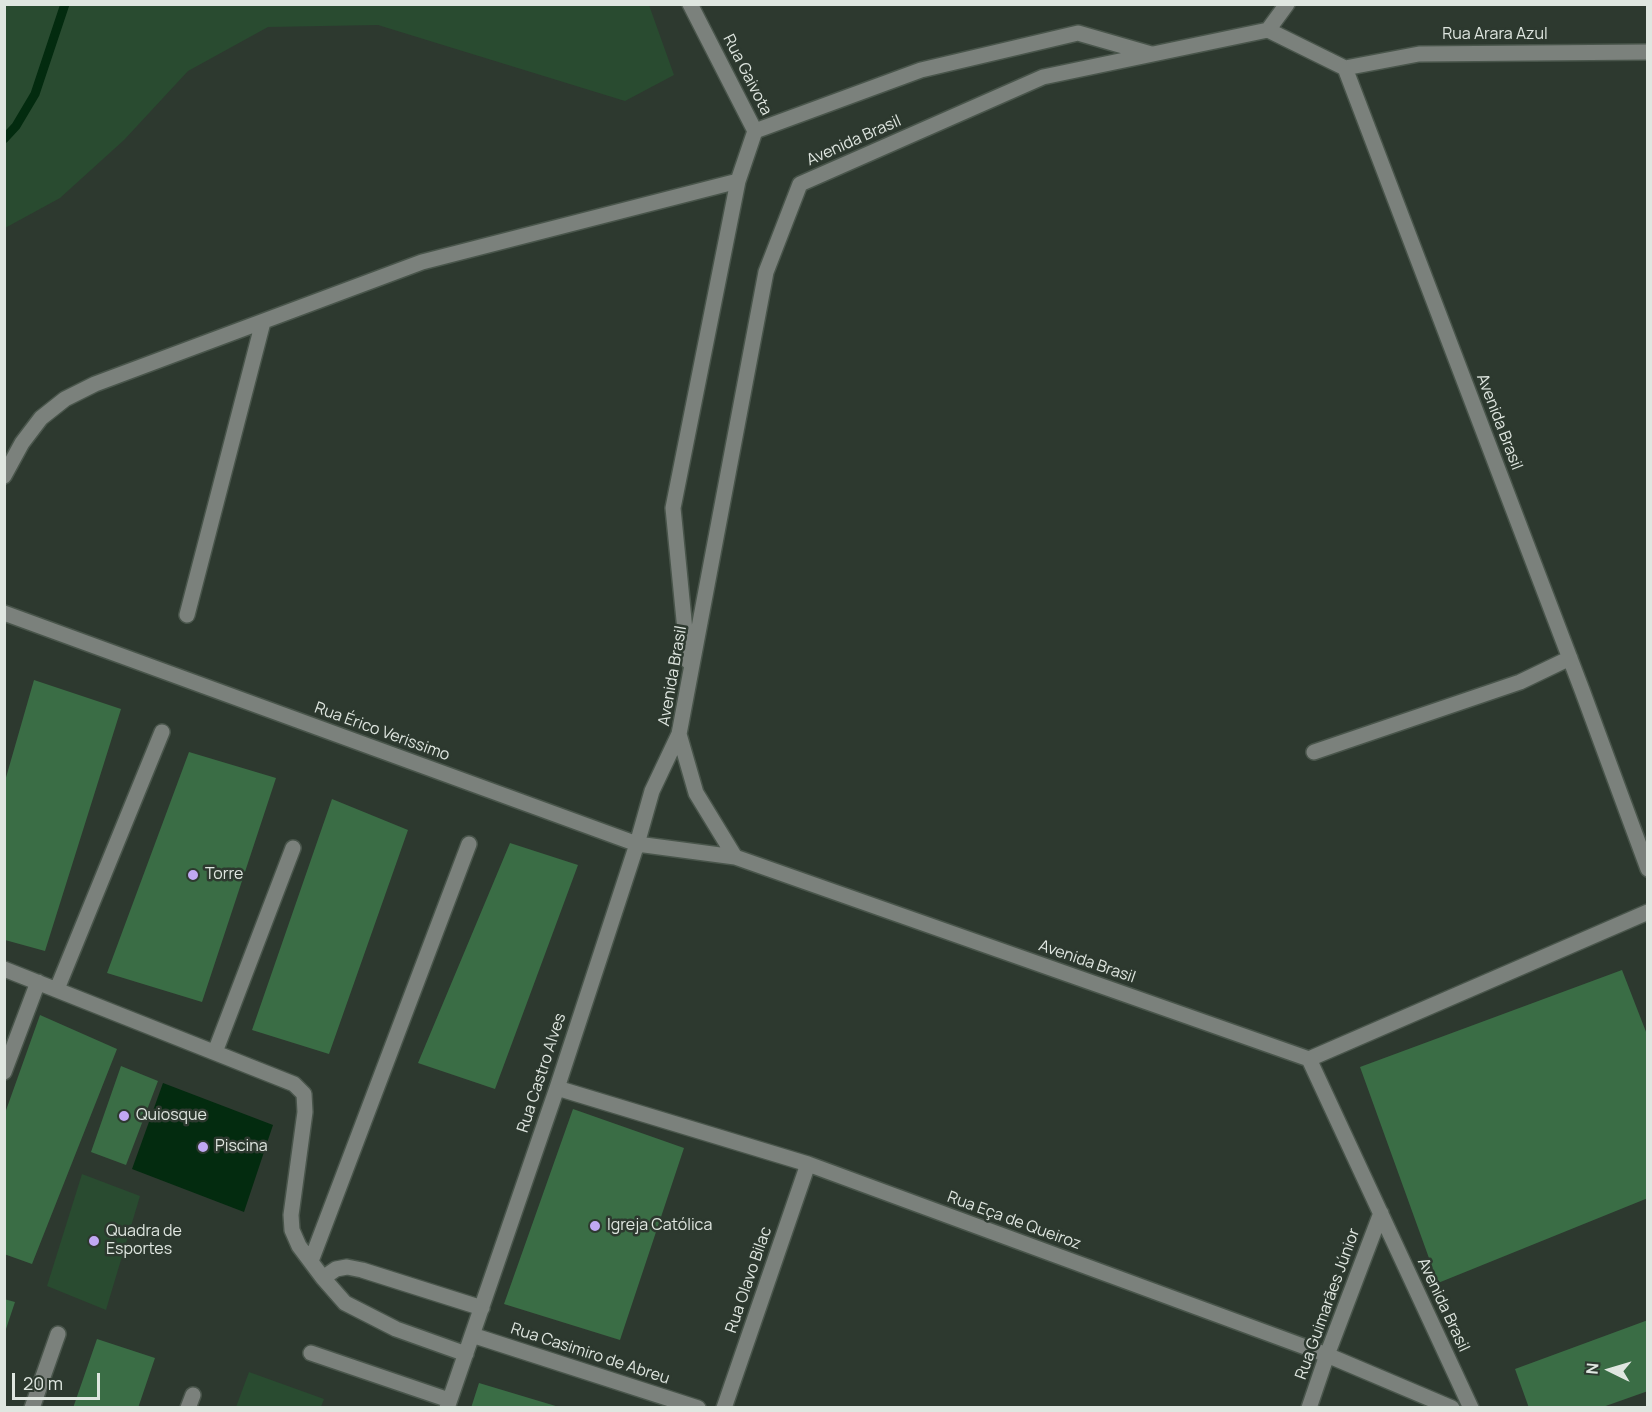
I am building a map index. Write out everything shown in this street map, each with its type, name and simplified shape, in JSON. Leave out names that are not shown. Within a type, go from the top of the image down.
[{"type":"street","name":"Rua Gaivota","points":[[690,4],[755,131]]},
{"type":"street","points":[[1287,4],[1268,30],[1345,68]]},
{"type":"street","name":"Avenida Brasil","points":[[1268,30],[1043,77],[800,184],[766,272],[679,734],[696,793],[735,857],[1309,1059],[1471,1407]]},
{"type":"street","points":[[690,677],[673,508],[738,181],[755,131],[921,70],[1078,33],[1154,54]]},
{"type":"street","name":"Rua Arara Azul","points":[[1345,68],[1419,54],[1647,52]]},
{"type":"street","name":"Avenida Brasil","points":[[1345,68],[1570,658],[1647,869]]},
{"type":"street","points":[[4,476],[22,443],[41,418],[65,399],[95,384],[422,262],[738,181]]},
{"type":"street","points":[[187,615],[263,322]]},
{"type":"street","name":"Rua Érico Verissimo","points":[[4,613],[637,844]]},
{"type":"street","points":[[1314,752],[1520,682],[1570,658]]},
{"type":"street","points":[[57,989],[162,732]]},
{"type":"street","points":[[679,734],[652,791],[637,844],[735,857]]},
{"type":"street","points":[[311,1261],[469,844]]},
{"type":"street","name":"Rua Castro Alves","points":[[448,1404],[557,1088],[637,844]]},
{"type":"street","points":[[215,1052],[293,848]]},
{"type":"street","points":[[1309,1059],[1647,912]]},
{"type":"street","points":[[4,969],[294,1084],[304,1094],[305,1112],[291,1215],[292,1230],[299,1246],[345,1303],[396,1329],[466,1354]]},
{"type":"street","points":[[4,1072],[38,982]]},
{"type":"street","name":"Rua Eça de Queiroz","points":[[557,1088],[808,1164],[1327,1355],[1452,1407]]},
{"type":"street","name":"Rua Olavo Bilac","points":[[724,1407],[808,1164]]},
{"type":"street","name":"Rua Guimarães Júnior","points":[[1309,1407],[1381,1213]]},
{"type":"street","points":[[323,1278],[336,1269],[347,1267],[482,1308]]},
{"type":"street","points":[[32,1407],[58,1334]]},
{"type":"street","name":"Rua Casimiro de Abreu","points":[[472,1335],[698,1407]]},
{"type":"street","points":[[311,1353],[448,1404]]},
{"type":"shaded area","points":[[6,5],[649,5],[674,75],[625,101],[378,25],[268,27],[188,71],[124,140],[60,198],[5,228],[4,34]]},
{"type":"shaded area","name":"Piscina","points":[[163,1083],[273,1125],[244,1212],[132,1169]]},
{"type":"shaded area","name":"Quadra de Esportes","points":[[82,1174],[140,1196],[106,1310],[47,1286]]},
{"type":"shaded area","points":[[249,1372],[324,1399],[321,1407],[236,1407]]},
{"type":"building","points":[[34,680],[121,709],[45,951],[5,940],[5,781]]},
{"type":"building","name":"Torre","points":[[189,752],[276,778],[202,1002],[107,973]]},
{"type":"building","points":[[332,799],[408,830],[329,1054],[252,1030]]},
{"type":"building","points":[[510,843],[578,865],[495,1089],[418,1063]]},
{"type":"building","points":[[1622,970],[1648,1037],[1648,1198],[1438,1283],[1360,1067]]},
{"type":"building","points":[[40,1015],[117,1049],[32,1264],[4,1254],[4,1116]]},
{"type":"building","name":"Quiosque","points":[[121,1066],[158,1081],[126,1165],[91,1152]]},
{"type":"building","name":"Igreja Católica","points":[[573,1109],[684,1148],[620,1340],[504,1304]]},
{"type":"building","points":[[4,1299],[15,1302],[5,1332],[4,1332]]},
{"type":"building","points":[[1648,1320],[1648,1391],[1600,1408],[1529,1408],[1515,1369]]},
{"type":"building","points":[[97,1339],[155,1358],[138,1408],[73,1408]]},
{"type":"building","points":[[479,1383],[559,1407],[471,1408]]},
{"type":"waterway","points":[[4,139],[16,126],[35,94],[65,4]]},
{"type":"place","name":"Torre","points":[[193,875]]},
{"type":"place","name":"Quiosque","points":[[124,1116]]},
{"type":"place","name":"Piscina","points":[[203,1147]]},
{"type":"place","name":"Igreja Católica","points":[[595,1226]]},
{"type":"place","name":"Quadra de Esportes","points":[[94,1241]]}]
